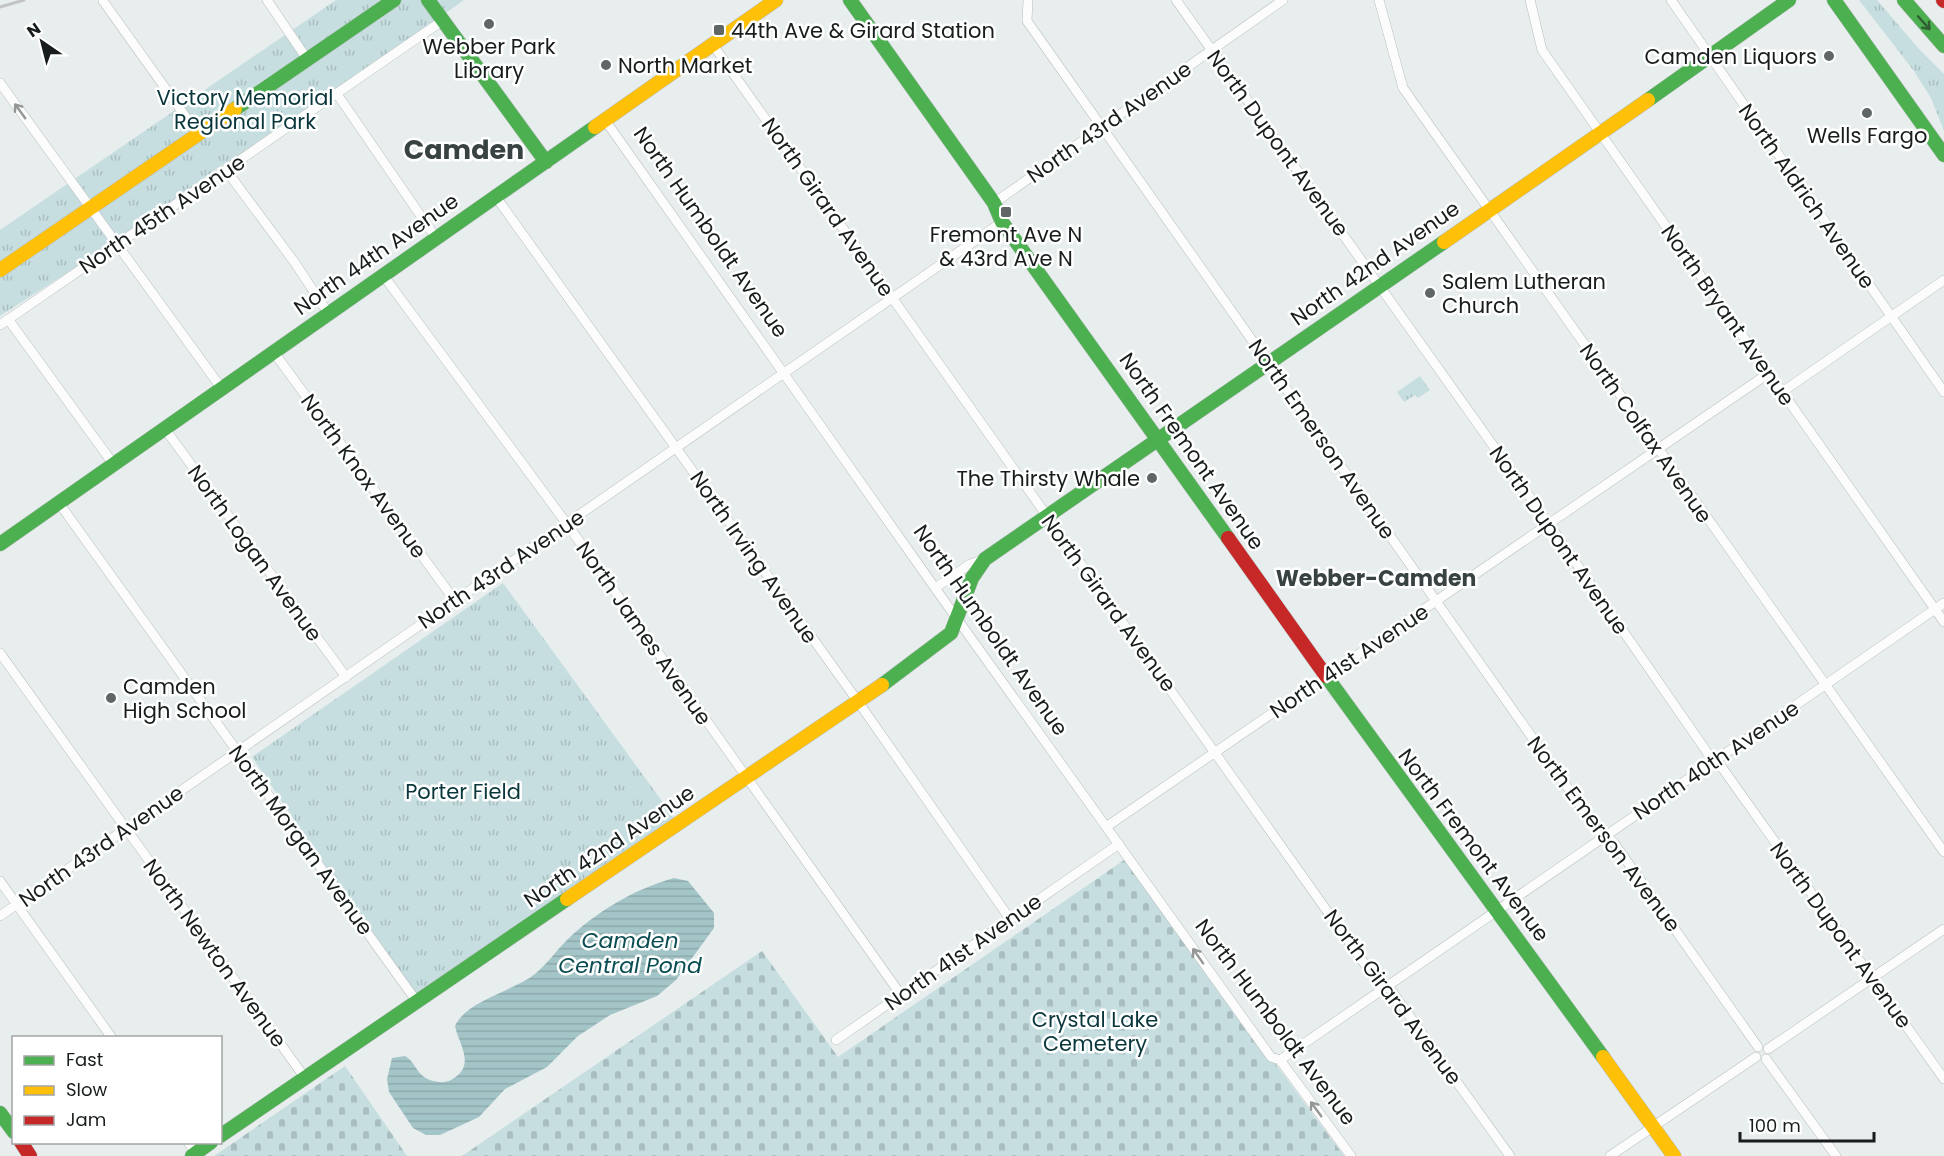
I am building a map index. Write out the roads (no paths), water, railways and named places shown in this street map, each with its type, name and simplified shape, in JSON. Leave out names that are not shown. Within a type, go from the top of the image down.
[{"type":"main road","points":[[0,270],[394,0]]},
{"type":"main road","points":[[428,0],[546,162]]},
{"type":"main road","name":"North 44th Avenue","points":[[2,539],[114,465],[273,351],[776,0]]},
{"type":"main road","name":"North Fremont Avenue","points":[[850,0],[994,203],[1002,222],[1325,676],[1674,1156]]},
{"type":"main road","name":"North 42nd Avenue","points":[[222,1135],[942,641],[958,620],[972,578],[984,559],[1789,0]]},
{"type":"main road","points":[[1834,0],[1944,155]]},
{"type":"main road","points":[[1904,0],[1944,46]]},
{"type":"main road","points":[[0,1113],[12,1129]]},
{"type":"main road","points":[[192,1151],[210,1144]]},
{"type":"street","points":[[267,0],[307,59]]},
{"type":"street","name":"North Emerson Avenue","points":[[1028,0],[1027,21],[1596,828],[1614,843],[1758,1047]]},
{"type":"street","name":"North Dupont Avenue","points":[[1176,0],[1549,524],[1714,761],[1723,769],[1944,1079]]},
{"type":"street","name":"North 43rd Avenue","points":[[994,203],[1283,0]]},
{"type":"street","name":"North Colfax Avenue","points":[[1379,0],[1403,88],[1944,852]]},
{"type":"street","name":"North Bryant Avenue","points":[[1530,0],[1542,50],[1944,622]]},
{"type":"street","name":"North Aldrich Avenue","points":[[1671,0],[1944,392]]},
{"type":"street","points":[[103,1],[198,134]]},
{"type":"street","name":"North 45th Avenue","points":[[4,322],[442,21]]},
{"type":"street","name":"North Girard Avenue","points":[[713,45],[1376,980],[1388,986],[1510,1156]]},
{"type":"street","points":[[0,83],[222,389]]},
{"type":"street","points":[[337,94],[436,237]]},
{"type":"street","name":"North Humboldt Avenue","points":[[605,120],[642,177],[785,372],[935,588],[1271,1057],[1280,1060],[1350,1156]]},
{"type":"street","points":[[226,170],[295,263],[328,313]]},
{"type":"street","name":"North Irving Avenue","points":[[496,197],[677,448],[1010,919]]},
{"type":"street","name":"North 43rd Avenue","points":[[0,916],[1002,222]]},
{"type":"street","name":"North James Avenue","points":[[383,275],[567,524],[901,995]]},
{"type":"street","points":[[1782,392],[1944,280]]},
{"type":"street","points":[[4,322],[114,465]]},
{"type":"street","name":"North Knox Avenue","points":[[273,351],[455,602]]},
{"type":"street","name":"North 41st Avenue","points":[[1106,827],[1769,373]]},
{"type":"street","name":"North Logan Avenue","points":[[165,429],[345,677]]},
{"type":"street","name":"North Morgan Avenue","points":[[59,503],[236,753],[417,1002]]},
{"type":"street","name":"North 42nd Avenue","points":[[935,588],[970,564],[984,559]]},
{"type":"street","name":"North 40th Avenue","points":[[1280,1060],[1944,603]]},
{"type":"street","name":"North Newton Avenue","points":[[0,653],[305,1078]]},
{"type":"street","name":"North 41st Avenue","points":[[836,1040],[1119,844]]},
{"type":"street","points":[[0,882],[111,1036]]},
{"type":"street","points":[[1756,1057],[1760,1060],[1944,928]]},
{"type":"street","points":[[1756,1057],[1755,1051],[1758,1047],[1764,1046],[1767,1054],[1836,1156]]},
{"type":"street","points":[[1610,1156],[1756,1057]]},
{"type":"water","name":"Camden Central Pond","points":[[674,878],[688,881],[714,913],[714,928],[676,980],[657,996],[610,1015],[578,1036],[547,1067],[505,1089],[479,1117],[440,1135],[426,1135],[413,1128],[389,1092],[387,1079],[392,1058],[405,1056],[421,1075],[430,1080],[441,1082],[451,1080],[459,1074],[465,1062],[455,1026],[469,1009],[535,974],[567,940],[603,911],[644,888]]},
{"type":"railway","points":[[0,7],[24,0]]},
{"type":"place","name":"Webber Park Library","points":[[489,24]]},
{"type":"place","name":"44th Ave & Girard Station","points":[[719,30]]},
{"type":"place","name":"Camden Liquors","points":[[1829,56]]},
{"type":"place","name":"North Market","points":[[606,65]]},
{"type":"place","name":"Wells Fargo","points":[[1867,113]]},
{"type":"place","name":"Fremont Ave N & 43rd Ave N","points":[[1006,212]]},
{"type":"place","name":"Salem Lutheran Church","points":[[1430,293]]},
{"type":"place","name":"The Thirsty Whale","points":[[1152,478]]},
{"type":"place","name":"Camden High School","points":[[111,698]]},
{"type":"district","name":"Camden","points":[[464,149]]},
{"type":"district","name":"Webber-Camden","points":[[1376,578]]},
{"type":"park label","name":"Victory Memorial Regional Park","points":[[245,109]]},
{"type":"park label","name":"Porter Field","points":[[463,791]]},
{"type":"park label","name":"Crystal Lake Cemetery","points":[[1095,1031]]}]
